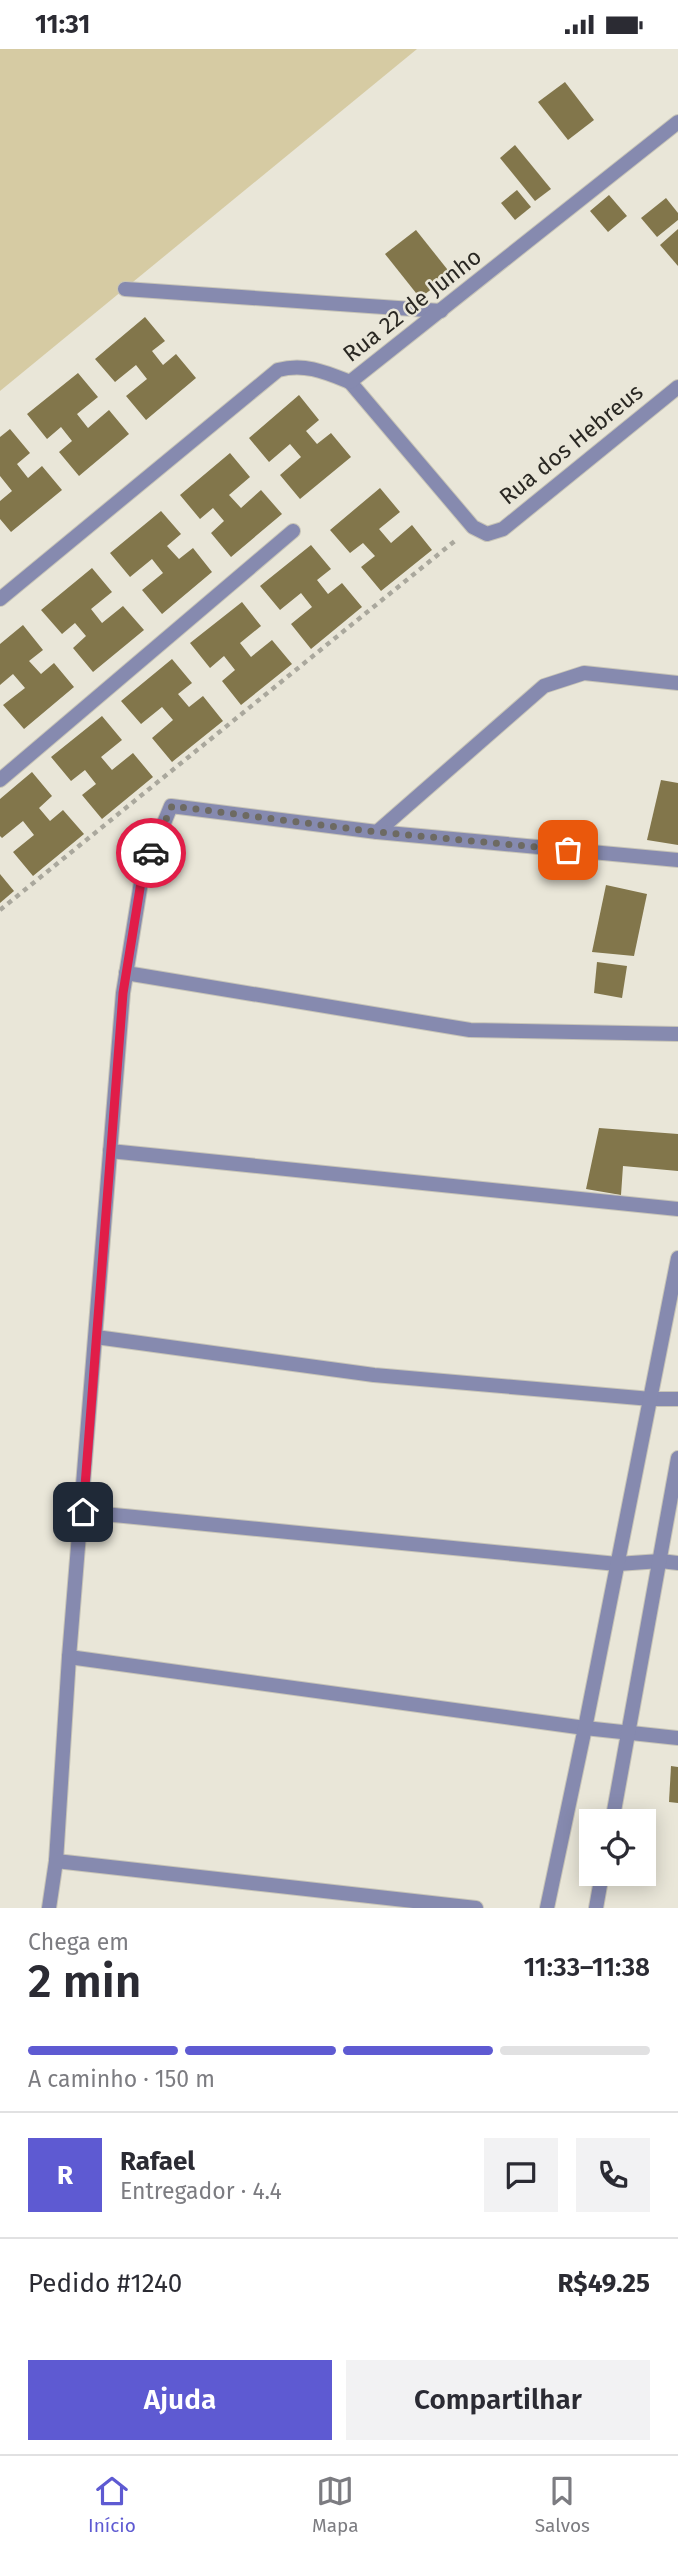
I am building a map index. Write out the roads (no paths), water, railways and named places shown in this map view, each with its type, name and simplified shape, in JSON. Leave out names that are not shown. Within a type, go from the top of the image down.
[{"type":"street","name":"Rua 22 de Junho","points":[[0,599],[278,369],[294,366],[320,369],[350,382],[678,123]]},
{"type":"street","points":[[125,289],[441,311]]},
{"type":"street","name":"Rua dos Hebreus","points":[[350,382],[473,527],[487,534],[503,529],[678,387]]},
{"type":"street","points":[[0,780],[293,531]]},
{"type":"street","points":[[377,832],[544,686],[584,673],[678,683]]},
{"type":"street","points":[[49,1908],[57,1861],[69,1657],[126,973],[142,876],[172,806],[377,832],[678,860]]},
{"type":"street","points":[[126,973],[470,1030],[678,1034]]},
{"type":"street","points":[[110,1151],[678,1209]]},
{"type":"street","points":[[547,1908],[678,1258]]},
{"type":"street","points":[[96,1337],[374,1375],[651,1399],[678,1399]]},
{"type":"street","points":[[614,1809],[678,1458]]},
{"type":"street","points":[[83,1512],[617,1565],[661,1561],[678,1563]]},
{"type":"street","points":[[69,1657],[585,1728],[678,1738]]},
{"type":"street","points":[[57,1861],[476,1908]]},
{"type":"street","points":[[596,1908],[600,1886]]}]
